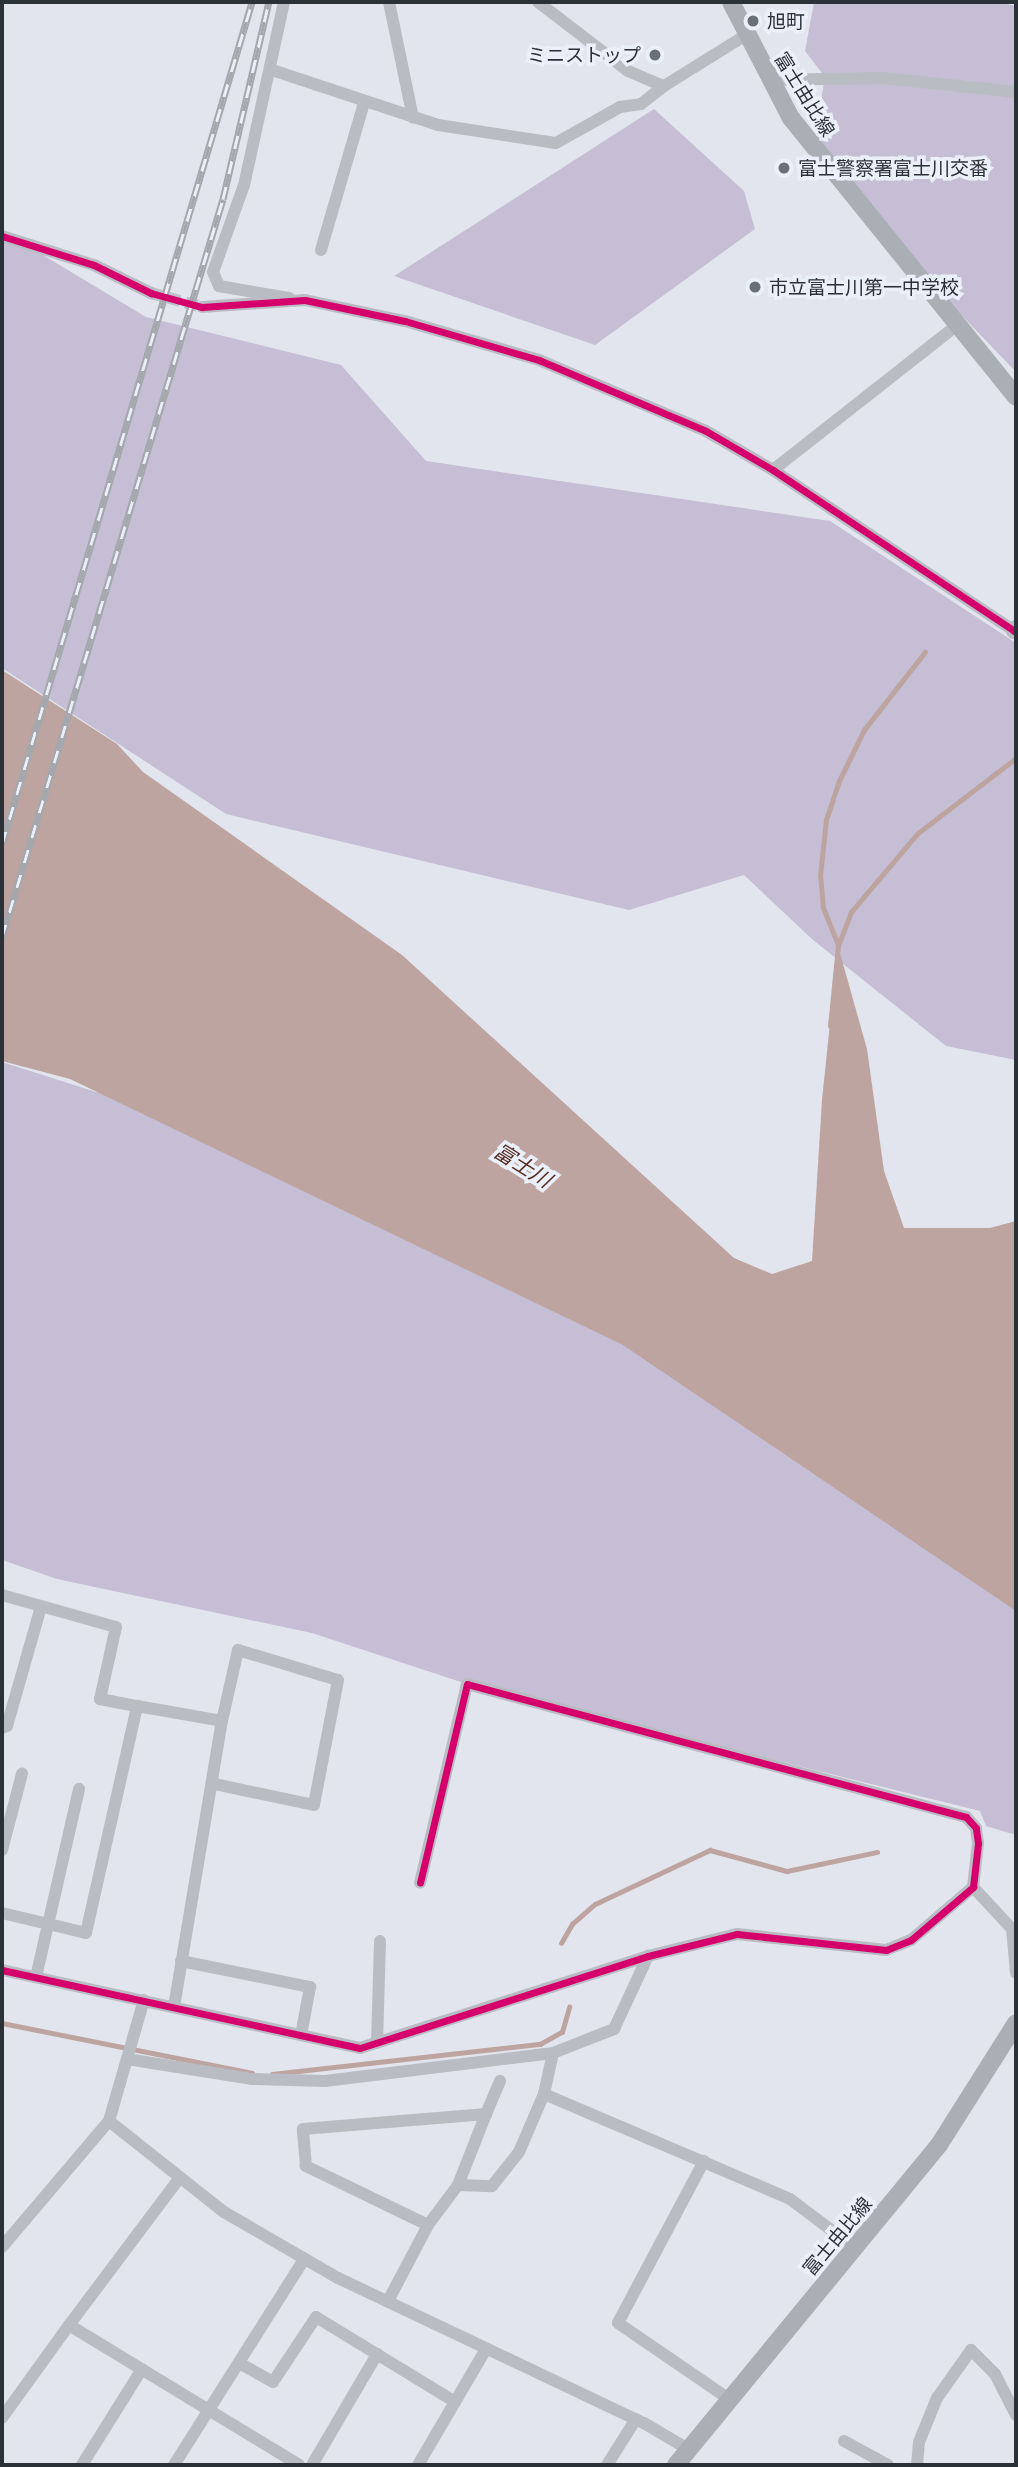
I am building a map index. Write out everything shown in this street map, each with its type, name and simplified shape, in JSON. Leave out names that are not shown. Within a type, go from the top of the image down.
[{"type":"main road","name":"富士由比線","points":[[731,2],[769,80],[855,202],[1016,397]]},
{"type":"main road","name":"富士由比線","points":[[676,2465],[939,2145],[1016,2023]]},
{"type":"street","points":[[285,2],[272,70],[244,185],[213,272],[219,286],[288,296],[293,302]]},
{"type":"street","points":[[389,2],[413,118]]},
{"type":"street","points":[[538,2],[628,71],[664,86]]},
{"type":"street","points":[[272,70],[413,118],[468,131],[556,143],[620,107],[640,104],[746,35]]},
{"type":"street","points":[[769,80],[883,78],[1016,92]]},
{"type":"street","points":[[321,250],[364,103]]},
{"type":"street","points":[[2,236],[94,265],[151,293]]},
{"type":"street","points":[[202,307],[293,302],[396,319],[540,360],[680,418],[773,470],[1015,629]]},
{"type":"street","points":[[773,470],[957,325]]},
{"type":"street","points":[[2,1595],[116,1627],[100,1699],[222,1721]]},
{"type":"street","points":[[2,1728],[7,1726],[41,1607]]},
{"type":"street","points":[[174,2007],[214,1784],[222,1721],[238,1650],[338,1680],[314,1805],[214,1784]]},
{"type":"street","points":[[2,1970],[360,2048],[648,1956],[737,1934],[886,1950],[911,1940],[973,1887],[978,1843],[976,1828],[967,1817],[467,1684],[420,1883]]},
{"type":"street","points":[[2,1913],[86,1933],[137,1706]]},
{"type":"street","points":[[2,1850],[22,1774]]},
{"type":"street","points":[[36,1977],[79,1789]]},
{"type":"street","points":[[973,1887],[1012,1928],[1016,1973]]},
{"type":"street","points":[[377,2043],[380,1941]]},
{"type":"street","points":[[127,2059],[252,2080],[325,2081],[553,2053],[614,2029],[648,1956]]},
{"type":"street","points":[[181,1962],[310,1987],[301,2035]]},
{"type":"street","points":[[2,2247],[109,2121],[144,2000]]},
{"type":"street","points":[[458,2185],[492,2186],[519,2152],[544,2094],[553,2053]]},
{"type":"street","points":[[388,2301],[428,2225],[458,2185],[500,2081]]},
{"type":"street","points":[[544,2094],[790,2199],[855,2248]]},
{"type":"street","points":[[428,2225],[306,2166],[303,2130],[486,2114]]},
{"type":"street","points":[[109,2121],[178,2180],[304,2259],[485,2351],[636,2419],[688,2449]]},
{"type":"street","points":[[704,2161],[618,2323],[729,2399]]},
{"type":"street","points":[[2,2418],[178,2180]]},
{"type":"street","points":[[174,2465],[304,2259]]},
{"type":"street","points":[[240,2363],[273,2382],[316,2317],[455,2402]]},
{"type":"street","points":[[69,2325],[209,2410],[280,2460],[299,2465]]},
{"type":"street","points":[[918,2465],[919,2442],[937,2398],[971,2350],[995,2374],[1016,2415]]},
{"type":"street","points":[[418,2465],[485,2351]]},
{"type":"street","points":[[312,2465],[377,2354]]},
{"type":"street","points":[[82,2465],[142,2369]]},
{"type":"street","points":[[607,2465],[636,2419]]},
{"type":"street","points":[[844,2441],[888,2465]]},
{"type":"shaded area","points":[[814,2],[998,2],[1016,6],[1016,372],[925,277],[815,136],[825,77],[805,51]]},
{"type":"shaded area","points":[[654,109],[744,191],[755,229],[595,345],[394,276]]},
{"type":"shaded area","points":[[2,235],[23,243],[146,317],[341,365],[426,461],[830,521],[1016,643],[1016,1060],[946,1046],[813,940],[744,875],[629,910],[226,814],[2,668]]},
{"type":"shaded area","points":[[2,1062],[209,1128],[483,1265],[940,1522],[1016,1588],[1016,1835],[986,1826],[980,1811],[467,1684],[312,1633],[57,1579],[2,1560]]},
{"type":"water","name":"富士川","points":[[2,670],[117,744],[143,772],[402,955],[734,1258],[772,1274],[812,1261],[822,1100],[838,946],[867,1049],[884,1171],[904,1228],[990,1228],[1016,1221],[1016,1611],[623,1345],[70,1079],[2,1061]]},
{"type":"waterway","points":[[838,945],[823,908],[820,876],[826,820],[839,781],[864,730],[925,652]]},
{"type":"waterway","points":[[830,1026],[838,946],[851,912],[918,833],[1016,758]]},
{"type":"waterway","points":[[561,1943],[572,1924],[595,1904],[710,1850],[787,1871],[877,1852]]},
{"type":"waterway","points":[[272,2074],[540,2044],[562,2032],[569,2007]]},
{"type":"waterway","points":[[2,2023],[252,2073]]},
{"type":"tunnel","points":[[151,293],[202,307]]},
{"type":"railway","points":[[2,844],[252,2]]},
{"type":"railway","points":[[2,937],[223,199],[269,2]]},
{"type":"cycle path","points":[[2,236],[94,265],[151,293],[202,307],[305,300],[405,321],[539,360],[706,431],[773,470],[1014,631],[1016,628]]},
{"type":"cycle path","points":[[2,1970],[360,2048],[648,1956],[737,1934],[886,1950],[911,1940],[973,1887],[978,1843],[976,1828],[966,1817],[467,1684],[420,1883]]},
{"type":"place","name":"旭町","points":[[753,21]]},
{"type":"place","name":"ミニストップ","points":[[655,55]]},
{"type":"place","name":"富士警察署富士川交番","points":[[784,168]]},
{"type":"place","name":"市立富士川第一中学校","points":[[755,287]]}]
